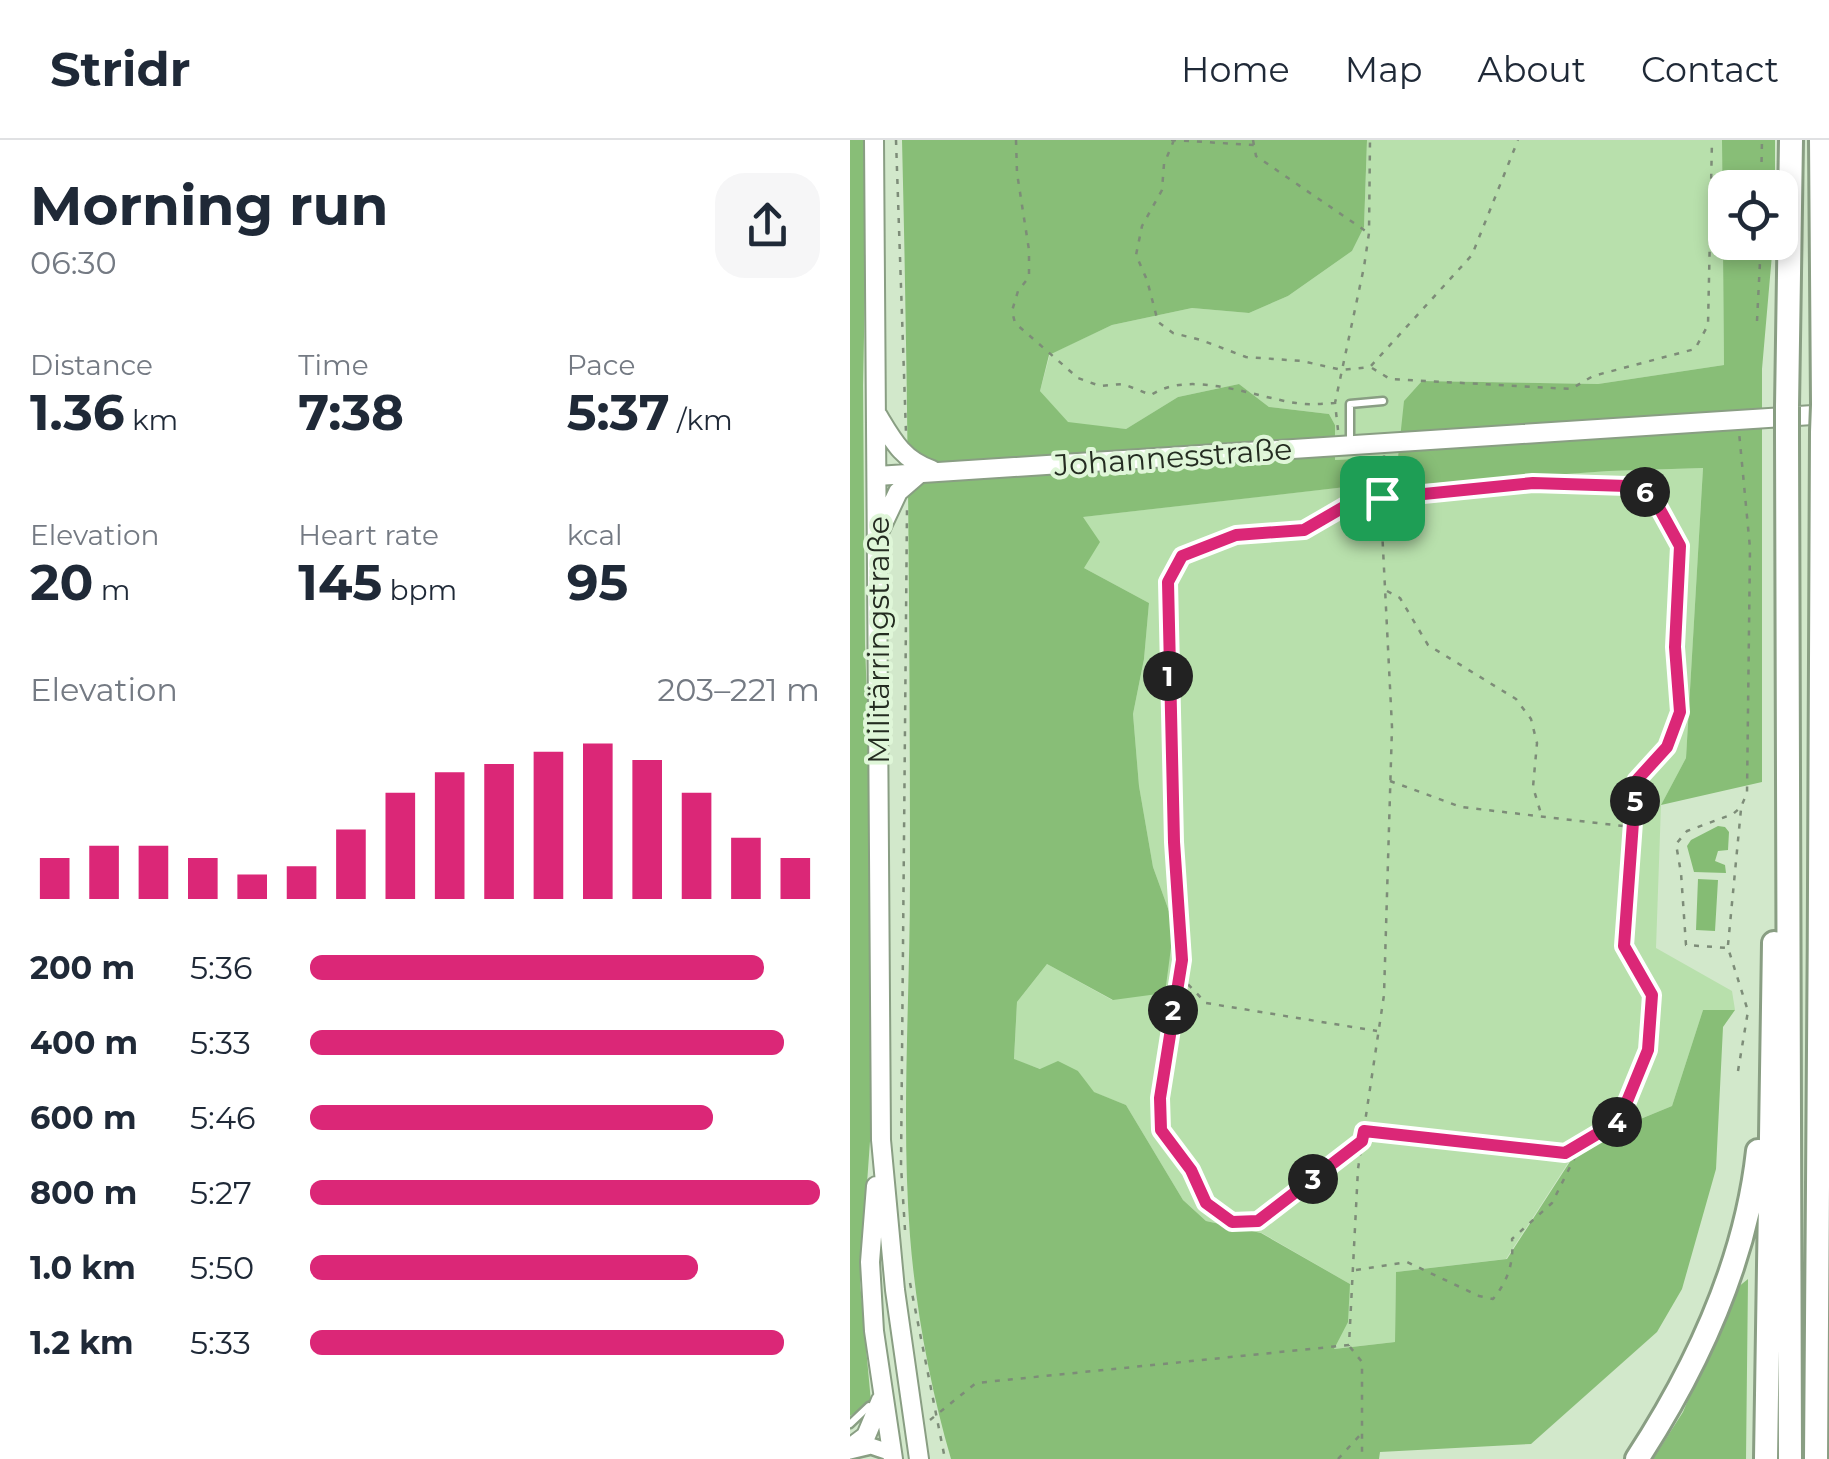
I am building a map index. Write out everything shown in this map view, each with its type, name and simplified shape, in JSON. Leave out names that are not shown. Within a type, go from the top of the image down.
[{"type":"highway","points":[[1790,1459],[1786,666],[1791,140]]},
{"type":"highway","points":[[1816,1454],[1815,1200],[1821,1056],[1825,417],[1820,140]]},
{"type":"highway","points":[[1766,1459],[1779,678],[1786,666]]},
{"type":"highway","points":[[1637,1459],[1696,1356],[1743,1235],[1758,1157],[1772,1038]]},
{"type":"highway","points":[[1821,1056],[1829,1109]]},
{"type":"main road","name":"Militärringstraße","points":[[874,140],[880,1140],[870,1262],[880,1403],[890,1458]]},
{"type":"main road","points":[[876,414],[901,452],[929,472],[898,492],[877,536]]},
{"type":"main road","name":"Johannesstraße","points":[[876,476],[1825,417]]},
{"type":"main road","name":"Militärringstraße","points":[[880,1140],[895,1290],[919,1429],[919,1459]]},
{"type":"main road","points":[[850,1449],[866,1436],[880,1403]]},
{"type":"main road","points":[[890,1458],[906,1447],[919,1429]]},
{"type":"street","points":[[850,1449],[871,1446],[890,1458]]},
{"type":"lane","points":[[1346,446],[1350,404],[1383,402]]},
{"type":"lane","points":[[850,1424],[869,1406],[880,1403]]},
{"type":"path","points":[[896,140],[907,447],[901,452]]},
{"type":"path","points":[[1016,140],[1029,263],[1028,276],[1018,290],[1012,311],[1016,323],[1054,360],[1078,378],[1100,386],[1123,384],[1151,395],[1164,386],[1220,386],[1296,403],[1335,403]]},
{"type":"path","points":[[1256,145],[1173,140],[1164,164],[1162,190],[1142,226],[1136,255],[1158,322],[1173,333],[1246,357],[1302,360],[1342,370],[1370,367],[1390,378],[1570,389],[1594,376],[1695,349],[1708,326],[1712,140]]},
{"type":"path","points":[[1253,140],[1256,156],[1368,233]]},
{"type":"path","points":[[1346,446],[1335,403],[1364,268],[1370,140]]},
{"type":"path","points":[[1370,367],[1472,255],[1518,140]]},
{"type":"path","points":[[1762,140],[1762,170]]},
{"type":"path","points":[[1757,321],[1760,260]]},
{"type":"path","points":[[1738,1071],[1748,1010],[1728,948],[1741,807],[1747,793],[1750,548],[1739,420]]},
{"type":"path","points":[[1362,1459],[1362,1362],[1349,1346],[1362,1141],[1384,996],[1392,727],[1382,498],[1384,444]]},
{"type":"path","points":[[1362,1141],[1258,1221],[1232,1222],[1206,1203],[1191,1170],[1161,1130],[1160,1098],[1182,960],[1174,842],[1168,582],[1182,556],[1236,535],[1304,530],[1354,501],[1533,483],[1627,486],[1652,495],[1680,546],[1675,647],[1680,712],[1667,747],[1636,781],[1624,946],[1652,995],[1648,1050],[1619,1121],[1565,1153],[1364,1131]]},
{"type":"path","points":[[898,492],[907,500],[901,1166],[905,1236]]},
{"type":"path","points":[[1385,589],[1400,598],[1428,646],[1516,699],[1532,718],[1537,742],[1533,787],[1542,816]]},
{"type":"path","points":[[1390,781],[1461,807],[1633,827]]},
{"type":"path","points":[[1728,948],[1686,944],[1682,872],[1675,850],[1687,831],[1733,814],[1741,807]]},
{"type":"path","points":[[1179,975],[1206,1003],[1378,1031]]},
{"type":"path","points":[[1354,1270],[1407,1262],[1493,1299],[1514,1258],[1512,1238],[1552,1204],[1582,1143]]},
{"type":"path","points":[[908,1272],[945,1459]]},
{"type":"path","points":[[919,1429],[976,1383],[1349,1346]]},
{"type":"path","points":[[1338,1459],[1363,1432]]},
{"type":"shaded area","points":[[850,140],[868,140],[863,385],[873,1099],[860,1282],[871,1402],[850,1416]]},
{"type":"shaded area","points":[[902,140],[1367,140],[1364,227],[1352,251],[1288,296],[1249,313],[1192,308],[1112,325],[1049,355],[1040,391],[1068,422],[1126,429],[1178,397],[1239,384],[1269,407],[1329,414],[1335,425],[1335,460],[1363,459],[1363,485],[1083,517],[1100,542],[1084,568],[1149,603],[1144,659],[1133,714],[1139,786],[1153,867],[1174,925],[1165,993],[1113,1000],[1047,964],[1017,1002],[1014,1059],[1040,1069],[1058,1061],[1078,1071],[1094,1092],[1126,1105],[1183,1200],[1206,1221],[1261,1233],[1350,1284],[1348,1322],[1334,1349],[1395,1342],[1396,1272],[1507,1259],[1582,1143],[1672,1106],[1703,1010],[1735,1010],[1723,1027],[1716,1169],[1682,1289],[1657,1332],[1531,1444],[1380,1452],[1379,1459],[951,1459],[920,1320],[907,1192],[910,696]]},
{"type":"shaded area","points":[[1367,140],[1722,140],[1722,170],[1708,170],[1708,260],[1723,260],[1724,365],[1598,384],[1422,381],[1395,485],[1703,468],[1686,758],[1661,805],[1656,948],[1732,991],[1735,1010],[1703,1010],[1672,1106],[1581,1143],[1506,1259],[1396,1272],[1395,1342],[1333,1349],[1350,1284],[1262,1233],[1206,1221],[1183,1200],[1126,1105],[1093,1092],[1078,1071],[1041,1069],[1014,1060],[1017,1002],[1047,964],[1112,1000],[1174,925],[1153,867],[1139,786],[1133,714],[1144,659],[1149,603],[1084,568],[1082,517],[1363,485],[1335,461],[1335,425],[1329,414],[1269,407],[1239,384],[1178,397],[1126,429],[1068,423],[1040,391],[1050,354],[1112,325],[1192,308],[1249,313],[1288,296],[1352,251],[1364,227]]},
{"type":"shaded area","points":[[1722,140],[1775,140],[1775,170],[1722,170]]},
{"type":"shaded area","points":[[1723,260],[1772,260],[1762,369],[1762,782],[1661,805],[1686,758],[1703,468],[1395,486],[1404,401],[1422,381],[1598,384],[1724,365]]},
{"type":"shaded area","points":[[1718,826],[1729,832],[1728,850],[1718,851],[1715,861],[1725,865],[1726,873],[1694,872],[1687,846]]},
{"type":"shaded area","points":[[1698,879],[1718,880],[1715,931],[1696,930]]},
{"type":"shaded area","points":[[1748,1279],[1746,1459],[1653,1459],[1683,1412],[1732,1292]]},
{"type":"route","points":[[1533,483],[1627,486],[1652,495],[1680,546],[1675,647],[1680,712],[1667,747],[1636,781],[1624,946],[1652,995],[1648,1050],[1619,1121],[1565,1153],[1364,1131],[1362,1141],[1258,1221],[1232,1222],[1206,1203],[1191,1170],[1161,1130],[1160,1098],[1182,960],[1174,842],[1168,582],[1182,556],[1236,535],[1304,530],[1354,501],[1382,498],[1533,483]]}]
